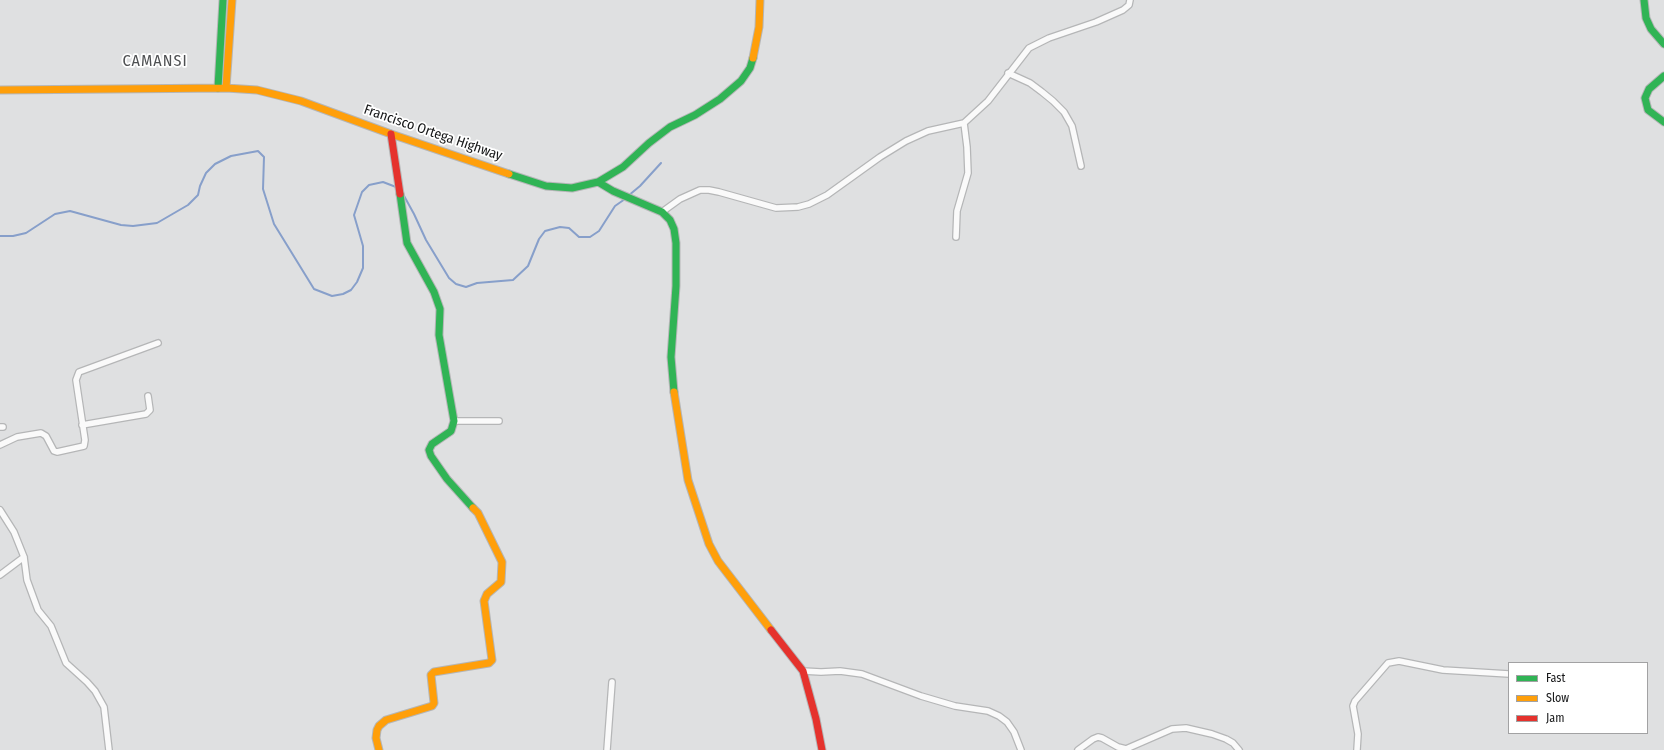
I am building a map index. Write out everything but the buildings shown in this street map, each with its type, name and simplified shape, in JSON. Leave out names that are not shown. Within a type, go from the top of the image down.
[{"type":"street","points":[[218,88],[224,0]]},
{"type":"street","points":[[226,88],[232,0]]},
{"type":"street","name":"Francisco Ortega Highway","points":[[0,90],[218,88],[257,90],[301,101],[391,134],[546,186],[572,188],[598,182],[623,167],[649,143],[670,127],[695,115],[720,100],[741,81],[750,68],[755,53],[759,27],[760,0]]},
{"type":"street","points":[[662,212],[690,193],[704,190],[719,192],[776,208],[798,207],[809,204],[826,195],[906,141],[928,131],[964,123],[988,101],[998,90],[1008,73],[1022,56],[1038,42],[1096,22],[1123,10],[1129,5],[1130,0]]},
{"type":"street","points":[[1644,0],[1646,18],[1651,29],[1664,44]]},
{"type":"street","points":[[1008,73],[1030,83],[1054,101],[1064,112],[1072,126],[1080,166]]},
{"type":"street","points":[[1664,76],[1649,89],[1645,98],[1648,110],[1664,122]]},
{"type":"street","points":[[956,237],[957,211],[968,173],[964,123]]},
{"type":"street","points":[[379,750],[376,738],[377,730],[386,720],[393,717],[426,710],[432,706],[434,703],[431,675],[434,672],[489,663],[492,660],[484,601],[487,594],[501,582],[502,562],[478,514],[447,479],[431,456],[429,450],[432,444],[451,431],[454,421],[439,335],[440,309],[434,292],[407,243],[391,134]]},
{"type":"street","points":[[598,182],[613,191],[662,212],[670,220],[674,229],[676,243],[676,286],[671,357],[672,383],[688,480],[709,544],[718,561],[804,671],[822,750]]},
{"type":"street","points":[[0,445],[17,438],[41,433],[46,436],[54,451],[57,452],[85,445],[76,380],[79,372],[158,343]]},
{"type":"street","points":[[82,425],[146,414],[150,410],[148,396]]},
{"type":"street","points":[[454,421],[499,421]]},
{"type":"street","points":[[0,510],[14,532],[24,558],[27,580],[38,610],[51,626],[66,662],[95,691],[104,707],[109,750]]},
{"type":"street","points":[[0,574],[24,558]]},
{"type":"street","points":[[1357,750],[1358,734],[1353,706],[1355,701],[1388,663],[1399,661],[1443,670],[1508,674]]},
{"type":"street","points":[[804,671],[840,671],[862,674],[898,689],[920,696],[955,706],[988,710],[1007,722],[1014,732],[1021,750]]},
{"type":"street","points":[[607,750],[612,682]]},
{"type":"street","points":[[1078,750],[1098,737],[1118,748],[1126,749],[1172,729],[1186,728],[1226,739],[1239,750]]},
{"type":"waterway","points":[[0,236],[13,236],[26,233],[55,214],[70,211],[121,225],[133,226],[157,223],[188,205],[198,195],[206,173],[215,164],[231,156],[258,151],[264,157],[263,189],[274,224],[314,289],[332,296],[343,294],[351,290],[357,282],[363,268],[363,246],[354,215],[362,192],[369,185],[383,182],[396,187]]},
{"type":"waterway","points":[[628,196],[640,186],[661,163]]},
{"type":"waterway","points":[[403,194],[426,240],[449,278],[456,284],[466,287],[477,283],[513,280],[528,266],[539,239],[545,231],[560,227],[569,228],[579,237],[590,237],[599,231],[615,206],[625,199]]},
{"type":"traffic: fast","points":[[218,88],[223,0]]},
{"type":"traffic: fast","points":[[1644,0],[1646,18],[1651,29],[1664,44]]},
{"type":"traffic: fast","points":[[509,174],[546,186],[572,188],[598,182],[623,167],[649,143],[670,127],[695,115],[720,99],[741,81],[750,68],[753,58]]},
{"type":"traffic: fast","points":[[1664,76],[1649,89],[1645,98],[1648,110],[1664,122]]},
{"type":"traffic: fast","points":[[598,182],[613,191],[662,212],[670,220],[674,229],[676,243],[676,286],[671,357],[674,392]]},
{"type":"traffic: fast","points":[[400,194],[407,243],[434,292],[440,309],[439,335],[454,421],[451,431],[432,444],[429,450],[431,456],[447,479],[473,508]]},
{"type":"traffic: slow","points":[[0,90],[226,88],[232,0]]},
{"type":"traffic: slow","points":[[753,58],[759,27],[760,0]]},
{"type":"traffic: slow","points":[[226,88],[257,90],[301,101],[391,134],[509,174]]},
{"type":"traffic: slow","points":[[674,392],[688,480],[709,544],[718,561],[771,630]]},
{"type":"traffic: slow","points":[[379,750],[376,738],[377,730],[386,720],[432,706],[434,703],[431,675],[434,672],[489,663],[492,660],[484,601],[487,594],[501,582],[502,562],[478,513],[473,508]]},
{"type":"traffic: jam","points":[[391,134],[400,194]]},
{"type":"traffic: jam","points":[[771,630],[803,671],[816,719],[822,750]]},
{"type":"district","name":"CAMANSI","points":[[155,62]]}]
